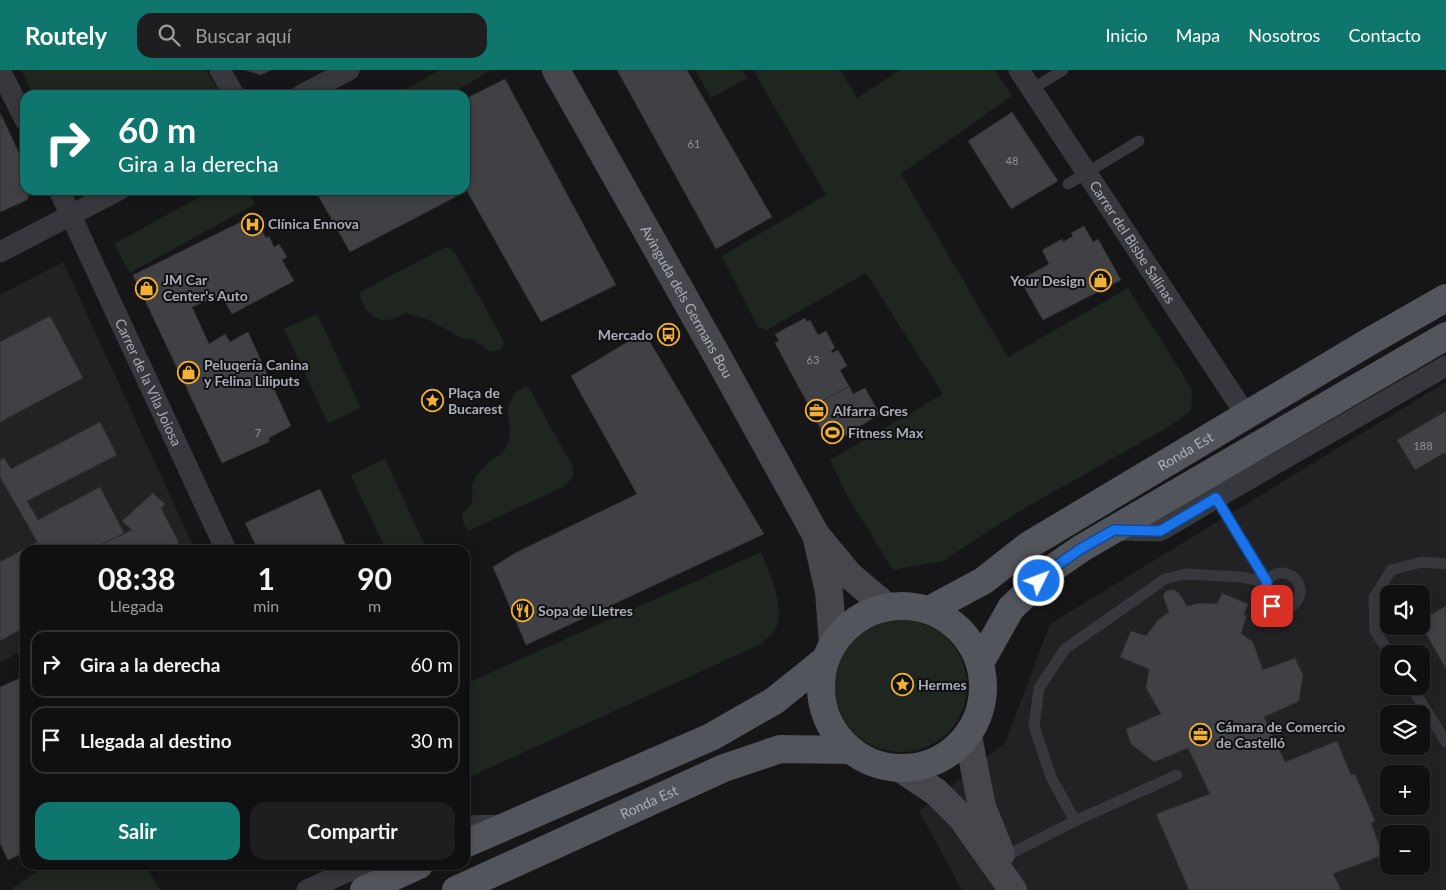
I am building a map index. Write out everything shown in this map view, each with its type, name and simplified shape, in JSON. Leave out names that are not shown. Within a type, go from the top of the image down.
[{"type":"main road","name":"Ronda Est","points":[[928,610],[983,581],[1029,545],[1446,298]]},
{"type":"main road","points":[[980,663],[1011,608],[1053,568],[1082,548],[1446,336]]},
{"type":"main road","points":[[470,842],[711,737],[774,701],[829,652],[844,629],[874,610],[902,605],[916,606],[943,616],[961,630],[972,646],[980,663],[983,679],[983,701],[977,719],[968,736],[953,751],[938,760],[922,766],[900,768],[877,764],[851,750],[833,729],[824,709],[821,686],[829,652]]},
{"type":"main road","name":"Ronda Est","points":[[456,890],[724,768],[780,749],[851,750]]},
{"type":"main road","points":[[364,890],[408,870]]},
{"type":"street","points":[[0,70],[20,110]]},
{"type":"street","points":[[220,70],[231,90]]},
{"type":"street","points":[[311,90],[349,70]]},
{"type":"street","name":"Avinguda dels Germans Bou","points":[[556,70],[816,535],[850,575],[887,607]]},
{"type":"street","name":"Carrer del Bisbe Salinas","points":[[1019,70],[1246,415]]},
{"type":"street","name":"Carrer de la Vila Joiosa","points":[[61,195],[224,545]]},
{"type":"street","points":[[0,252],[109,195]]},
{"type":"street","points":[[1114,530],[1160,531],[1446,366]]},
{"type":"street","name":"Avinguda dels Germans Bou","points":[[816,535],[829,592],[829,652]]},
{"type":"street","points":[[968,736],[982,807],[1014,890]]},
{"type":"street","points":[[900,768],[936,792],[961,817],[1014,890]]},
{"type":"street","points":[[470,826],[507,825]]},
{"type":"street","points":[[307,890],[351,870]]},
{"type":"lane","points":[[1032,89],[1063,70]]},
{"type":"lane","points":[[1068,184],[1139,141]]},
{"type":"lane","points":[[1075,821],[1050,777],[1034,726],[1039,688],[1065,649],[1165,580],[1185,574],[1242,577],[1267,582],[1216,498]]},
{"type":"lane","points":[[1384,645],[1375,631],[1374,598],[1391,570],[1422,562],[1446,564]]},
{"type":"lane","points":[[1416,695],[1446,742]]},
{"type":"lane","points":[[1002,858],[1075,821],[1177,775]]},
{"type":"shaded area","points":[[21,70],[206,70],[218,90],[31,90]]},
{"type":"shaded area","points":[[440,70],[487,70],[488,72],[457,90],[405,90]]},
{"type":"shaded area","points":[[695,70],[742,70],[747,78],[711,98]]},
{"type":"shaded area","points":[[753,70],[840,70],[857,98],[900,70],[995,70],[1012,96],[901,174],[1008,357],[1128,288],[1192,389],[1191,411],[1170,426],[1018,512],[943,561],[893,570],[848,497],[830,460],[943,394],[866,273],[765,331],[763,328],[759,329],[722,256],[826,195]]},
{"type":"shaded area","points":[[203,195],[250,195],[255,204],[130,273],[114,244]]},
{"type":"shaded area","points":[[446,247],[456,254],[503,340],[501,349],[490,352],[474,340],[461,338],[429,320],[406,313],[392,319],[378,319],[364,306],[360,292]]},
{"type":"shaded area","points":[[63,262],[193,545],[20,545],[20,652],[0,662],[0,295]]},
{"type":"shaded area","points":[[317,314],[361,408],[328,423],[284,329]]},
{"type":"shaded area","points":[[1446,382],[1446,890],[962,890],[919,811],[1005,743],[1050,624]]},
{"type":"shaded area","points":[[525,386],[529,388],[573,467],[573,477],[565,486],[468,531],[464,525],[462,514],[472,502],[473,482],[482,469],[504,451],[510,433],[508,409],[510,401]]},
{"type":"shaded area","points":[[385,459],[425,545],[384,545],[351,475]]},
{"type":"shaded area","points":[[761,552],[773,581],[779,614],[773,633],[761,644],[470,777],[470,682]]},
{"type":"shaded area","points":[[901,620],[914,621],[926,625],[948,639],[962,661],[966,673],[966,699],[962,711],[948,733],[926,747],[914,751],[901,752],[888,751],[876,747],[854,733],[840,711],[836,699],[835,686],[836,673],[840,661],[854,639],[876,625],[888,621]]},
{"type":"shaded area","points":[[40,870],[148,870],[160,890],[14,890],[13,888]]},
{"type":"building","points":[[245,70],[271,70],[261,75]]},
{"type":"building","points":[[617,70],[687,70],[772,217],[716,249]]},
{"type":"building","points":[[505,79],[616,285],[541,322],[469,195],[470,96]]},
{"type":"building","points":[[1012,112],[1058,181],[1011,209],[968,141]]},
{"type":"building","points":[[0,113],[6,125],[0,128]]},
{"type":"building","points":[[6,125],[20,155],[20,195],[29,195],[27,200],[0,212],[0,128]]},
{"type":"building","points":[[318,195],[459,195],[350,252]]},
{"type":"building","points":[[253,216],[266,238],[269,236],[274,247],[279,244],[287,257],[282,260],[294,281],[232,314],[221,295],[192,307],[209,344],[225,334],[230,342],[248,332],[291,426],[269,438],[269,442],[222,463],[133,275]]},
{"type":"building","points":[[1084,226],[1093,242],[1098,239],[1121,280],[1043,320],[1020,280],[1049,264],[1042,250],[1062,239],[1063,242],[1073,236],[1071,233]]},
{"type":"building","points":[[50,316],[83,378],[0,422],[0,342]]},
{"type":"building","points":[[805,318],[807,322],[810,320],[818,335],[826,331],[835,348],[831,351],[832,353],[838,350],[847,366],[840,370],[849,386],[810,408],[775,343],[779,341],[775,334]]},
{"type":"building","points":[[644,332],[764,534],[526,645],[493,567],[515,553],[637,494],[571,376]]},
{"type":"building","points":[[849,386],[853,394],[865,388],[880,414],[829,445],[810,408]]},
{"type":"building","points":[[1446,411],[1446,455],[1444,453],[1415,470],[1397,440]]},
{"type":"building","points":[[100,422],[117,455],[27,501],[38,520],[100,487],[124,533],[100,545],[39,545],[0,477],[0,460],[4,458],[11,469]]},
{"type":"building","points":[[320,489],[346,545],[256,545],[245,523]]},
{"type":"building","points":[[153,493],[165,504],[161,508],[179,543],[175,545],[100,545],[132,530],[122,521]]},
{"type":"building","points":[[20,551],[20,630],[0,641],[0,562]]},
{"type":"building","name":"Cámara de Comercio de Castelló","points":[[1174,590],[1179,593],[1187,606],[1202,603],[1217,604],[1222,593],[1248,604],[1244,615],[1247,615],[1241,633],[1253,642],[1263,670],[1295,658],[1303,675],[1299,701],[1264,717],[1285,762],[1337,741],[1351,775],[1355,774],[1375,821],[1371,823],[1380,847],[1380,856],[1333,874],[1341,889],[1189,890],[1156,814],[1210,794],[1188,748],[1154,762],[1131,744],[1126,729],[1161,714],[1146,688],[1149,669],[1120,657],[1131,631],[1146,636],[1158,620],[1169,612],[1163,596],[1166,591]]},
{"type":"building","points":[[1446,606],[1446,669],[1427,635],[1430,635],[1430,615]]},
{"type":"building","points":[[20,678],[20,854],[8,860],[0,843],[0,687]]},
{"type":"place","name":"Clínica Ennova","points":[[252,224]]},
{"type":"place","name":"Your Design","points":[[1101,281]]},
{"type":"place","name":"JM Car Center's Auto","points":[[147,288]]},
{"type":"place","name":"Mercado","points":[[669,335]]},
{"type":"place","name":"Peluqería Canina y Felina Liliputs","points":[[188,373]]},
{"type":"place","name":"Plaça de Bucarest","points":[[432,401]]},
{"type":"place","name":"Alfarra Gres","points":[[817,411]]},
{"type":"place","name":"Fitness Max","points":[[832,433]]},
{"type":"place","name":"Sopa de Lletres","points":[[522,611]]},
{"type":"place","name":"Hermes","points":[[902,685]]},
{"type":"place","name":"Cámara de Comercio de Castelló","points":[[1200,735]]},
{"type":"route","points":[[1039,581],[1053,568],[1082,548],[1114,530],[1160,531],[1216,498],[1267,582],[1264,593],[1267,601],[1272,606]]}]
